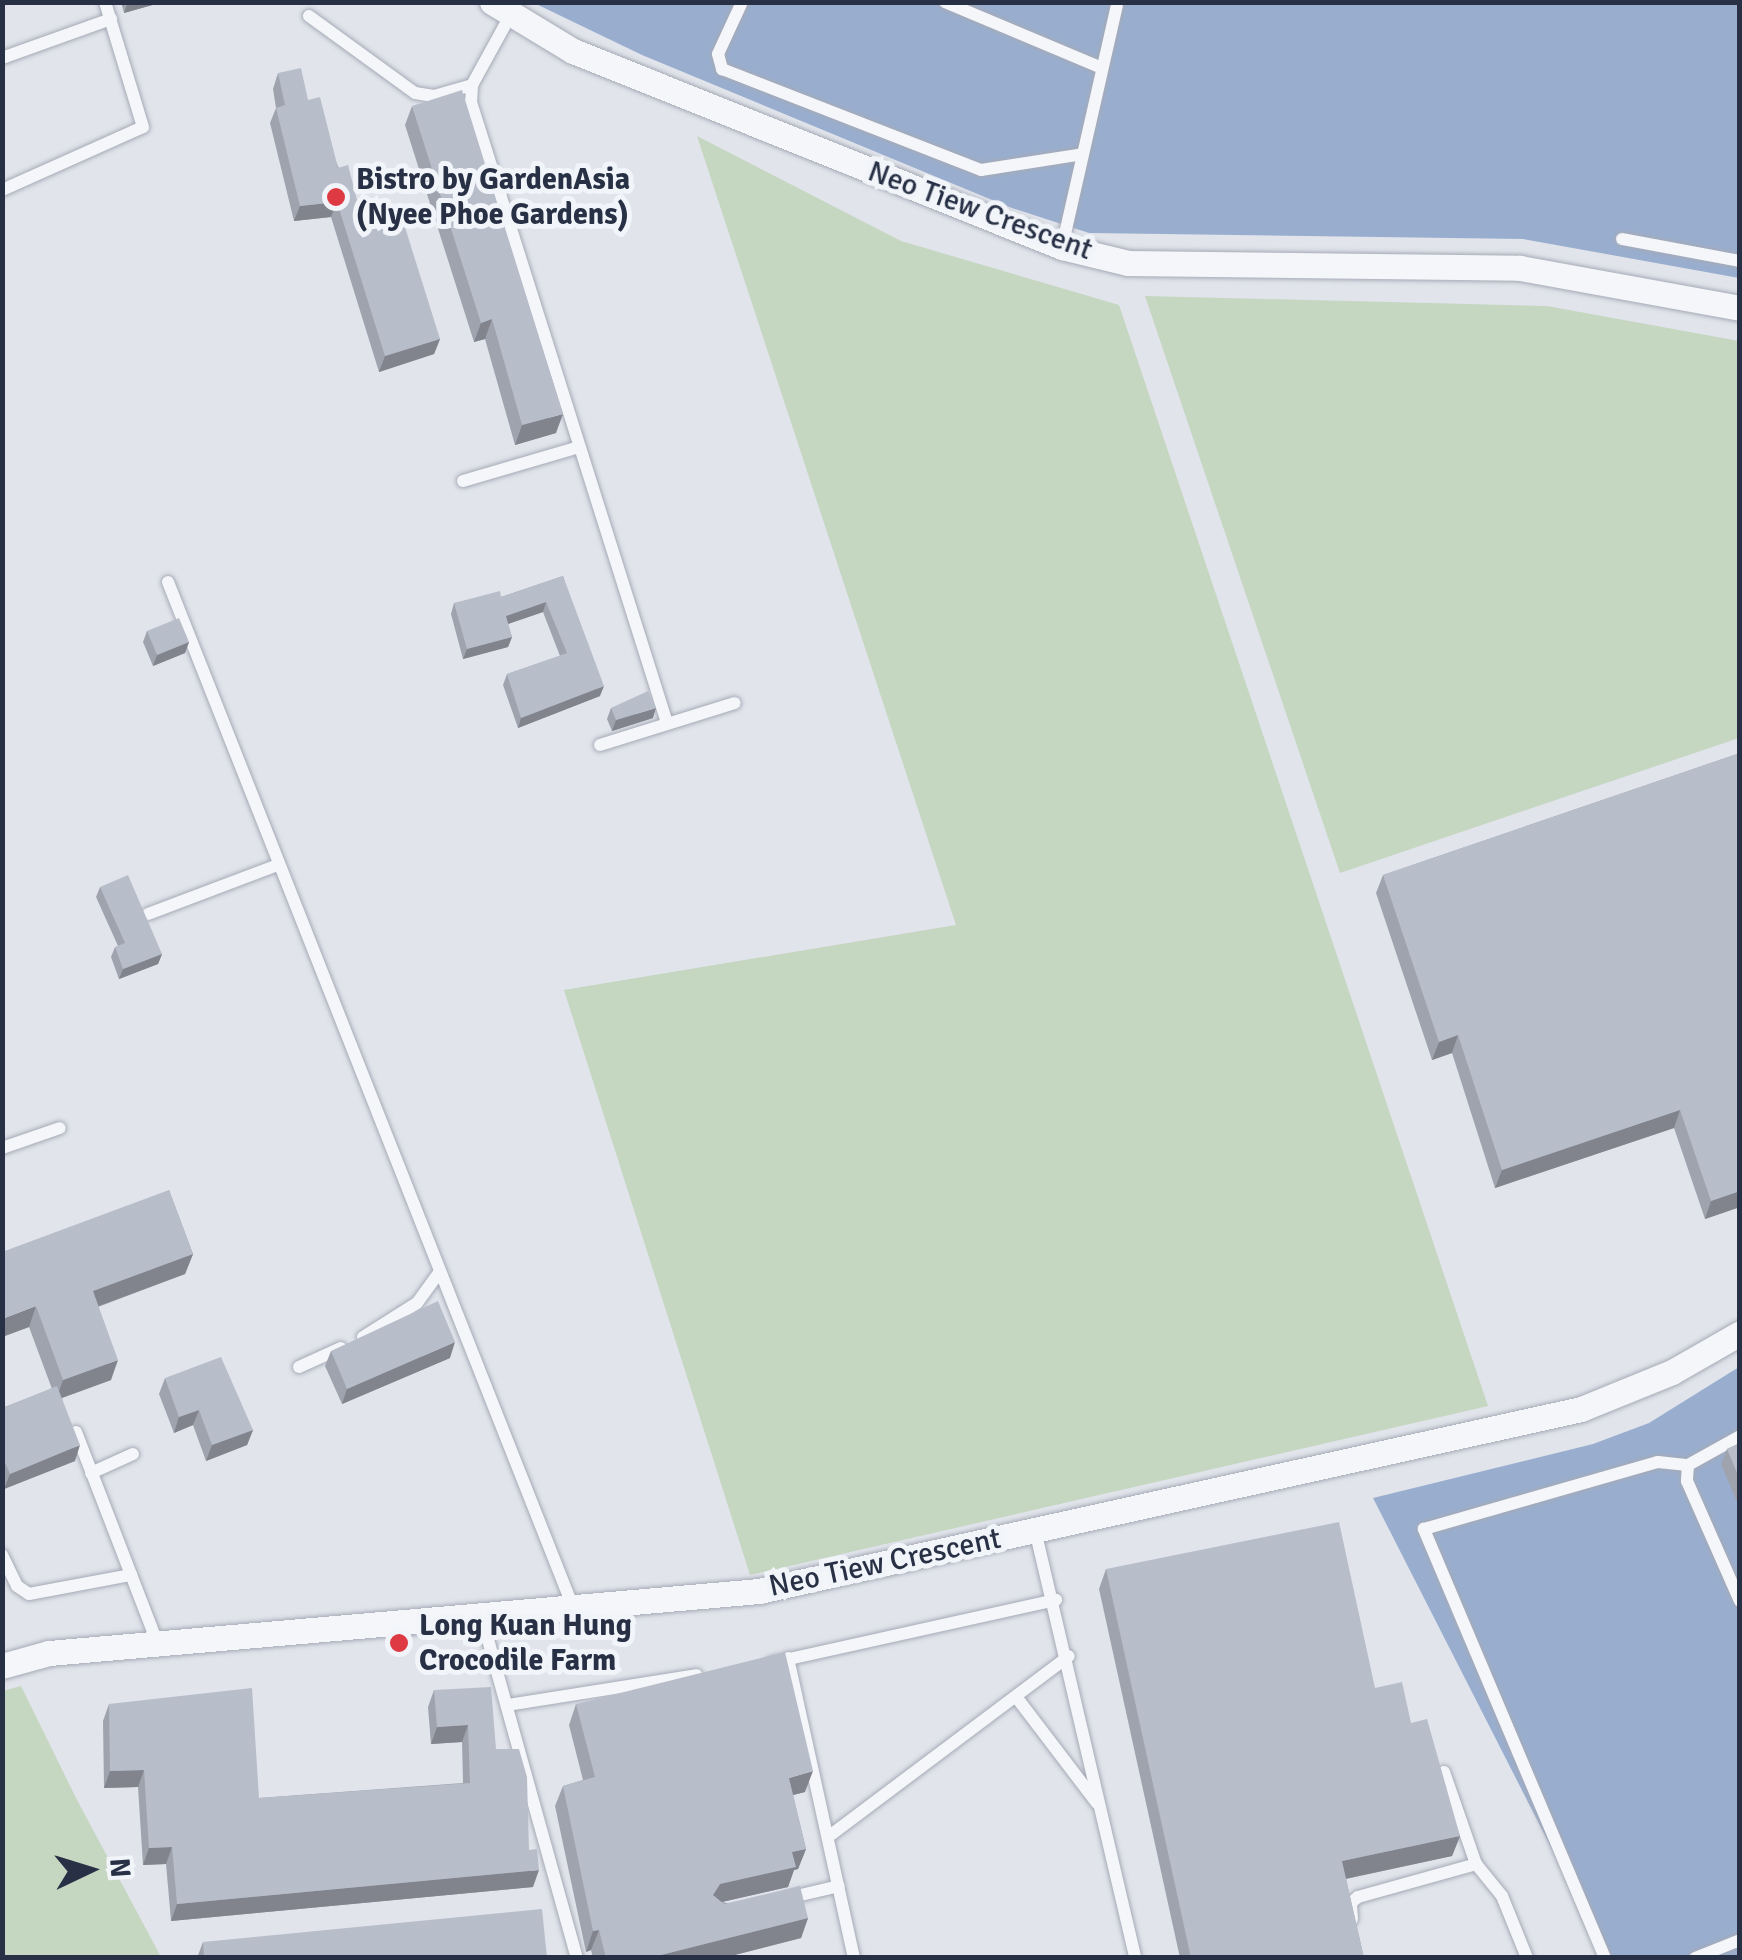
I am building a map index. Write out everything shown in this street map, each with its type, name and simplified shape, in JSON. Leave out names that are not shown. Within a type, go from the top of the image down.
[{"type":"street","name":"Neo Tiew Crescent","points":[[501,9],[572,51],[1062,248],[1128,263],[1520,268],[1740,308]]},
{"type":"street","name":"Neo Tiew Crescent","points":[[2,1666],[49,1653],[759,1591],[1581,1409],[1672,1372],[1740,1333]]},
{"type":"lane","points":[[2,190],[143,127],[105,2]]},
{"type":"lane","points":[[742,2],[718,54],[722,69],[980,170],[1082,154]]},
{"type":"lane","points":[[945,2],[1102,68]]},
{"type":"lane","points":[[1062,248],[1116,6]]},
{"type":"lane","points":[[501,9],[472,85],[476,122],[667,723]]},
{"type":"lane","points":[[310,16],[415,93],[434,96],[472,85]]},
{"type":"lane","points":[[2,58],[111,19]]},
{"type":"lane","points":[[1622,239],[1740,261]]},
{"type":"lane","points":[[464,481],[579,446]]},
{"type":"lane","points":[[168,582],[575,1610]]},
{"type":"lane","points":[[600,745],[734,703]]},
{"type":"lane","points":[[148,914],[278,865]]},
{"type":"lane","points":[[2,1148],[60,1128]]},
{"type":"lane","points":[[299,1367],[386,1324],[416,1302],[440,1272]]},
{"type":"lane","points":[[76,1432],[158,1644]]},
{"type":"lane","points":[[1605,1958],[1424,1529],[1658,1462],[1688,1465],[1740,1436]]},
{"type":"lane","points":[[91,1472],[133,1454]]},
{"type":"lane","points":[[1688,1465],[1687,1481],[1740,1600]]},
{"type":"lane","points":[[1036,1530],[1056,1600],[1135,1958]]},
{"type":"lane","points":[[2,1555],[17,1586],[29,1594],[131,1575]]},
{"type":"lane","points":[[744,1668],[1056,1600]]},
{"type":"lane","points":[[482,1618],[577,1958]]},
{"type":"lane","points":[[828,1837],[1068,1656]]},
{"type":"lane","points":[[788,1658],[854,1958]]},
{"type":"lane","points":[[508,1705],[705,1674]]},
{"type":"lane","points":[[1016,1698],[1102,1809]]},
{"type":"lane","points":[[1444,1772],[1476,1864],[1502,1896],[1528,1958]]},
{"type":"lane","points":[[1357,1940],[1350,1911],[1358,1897],[1476,1864]]},
{"type":"lane","points":[[768,1902],[839,1886]]},
{"type":"lane","points":[[1696,1958],[1740,1940]]},
{"type":"green space","points":[[697,136],[901,241],[1119,305],[1488,1406],[750,1575],[564,990],[956,925]]},
{"type":"green space","points":[[1145,296],[1547,306],[1739,341],[1739,738],[1340,873]]},
{"type":"green space","points":[[21,1686],[161,1957],[3,1957],[3,1691]]},
{"type":"water","points":[[534,3],[1739,3],[1739,278],[1523,239],[1089,233],[1009,207],[642,55]]},
{"type":"water","points":[[1739,1367],[1739,1957],[1607,1957],[1373,1498],[1593,1444],[1649,1423]]},
{"type":"building","points":[[301,68],[308,100],[320,97],[338,168],[348,165],[362,219],[399,208],[440,339],[385,356],[337,202],[300,206],[276,108],[285,105],[278,73]]},
{"type":"building","points":[[462,90],[563,414],[522,425],[492,319],[481,323],[412,106]]},
{"type":"building","points":[[563,576],[604,686],[521,718],[507,674],[567,653],[546,602],[506,616],[512,637],[467,649],[454,603],[500,591],[501,597]]},
{"type":"building","points":[[179,618],[189,642],[157,655],[147,631]]},
{"type":"building","points":[[648,691],[656,708],[616,720],[611,708]]},
{"type":"building","points":[[1740,753],[1740,1191],[1711,1201],[1680,1110],[1502,1170],[1458,1035],[1439,1042],[1383,875]]},
{"type":"building","points":[[128,875],[162,954],[123,969],[115,947],[125,943],[100,887]]},
{"type":"building","points":[[169,1190],[193,1254],[93,1291],[118,1360],[63,1380],[36,1306],[2,1319],[2,1252]]},
{"type":"building","points":[[438,1301],[455,1342],[347,1389],[331,1351]]},
{"type":"building","points":[[221,1357],[253,1430],[212,1445],[199,1410],[179,1417],[165,1378]]},
{"type":"building","points":[[57,1386],[80,1445],[10,1474],[2,1456],[2,1408]]},
{"type":"building","points":[[1740,1443],[1740,1480],[1727,1449]]},
{"type":"building","points":[[1339,1522],[1375,1688],[1402,1682],[1411,1723],[1427,1719],[1460,1836],[1342,1861],[1364,1958],[1191,1958],[1106,1569]]},
{"type":"building","points":[[785,1652],[813,1771],[789,1778],[806,1849],[792,1852],[796,1867],[720,1884],[713,1895],[724,1904],[800,1886],[808,1918],[649,1958],[606,1958],[599,1930],[593,1931],[563,1786],[595,1777],[576,1704]]},
{"type":"building","points":[[491,1687],[496,1749],[519,1749],[527,1777],[529,1850],[537,1849],[539,1870],[177,1904],[172,1847],[149,1848],[144,1770],[110,1771],[109,1704],[252,1688],[259,1798],[470,1783],[468,1725],[437,1727],[434,1690]]},
{"type":"building","points":[[542,1909],[547,1958],[204,1958],[203,1942]]},
{"type":"place","name":"Bistro by GardenAsia (Nyee Phoe Gardens)","points":[[336,197]]},
{"type":"place","name":"Long Kuan Hung Crocodile Farm","points":[[399,1643]]}]
